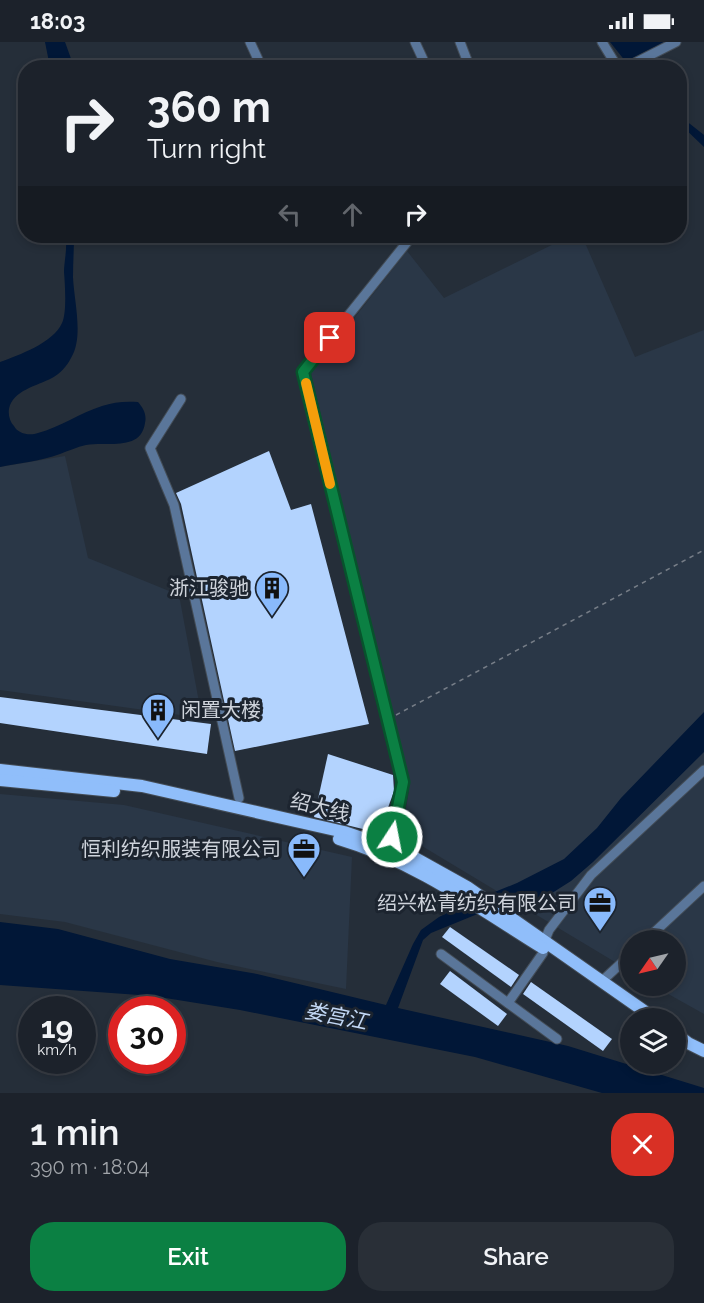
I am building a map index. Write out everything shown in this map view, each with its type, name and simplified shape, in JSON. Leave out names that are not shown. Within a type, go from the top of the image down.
[{"type":"main road","name":"绍大线","points":[[0,770],[142,786],[344,832],[387,852],[508,921],[638,1008]]},
{"type":"main road","name":"绍大线","points":[[0,780],[140,793],[387,852],[406,853],[467,887],[508,921]]},
{"type":"main road","name":"绍大线","points":[[600,984],[629,1008]]},
{"type":"main road","points":[[686,1041],[704,1051]]},
{"type":"main road","points":[[686,1049],[704,1060]]},
{"type":"street","points":[[250,42],[258,60]]},
{"type":"street","points":[[415,42],[423,60]]},
{"type":"street","points":[[460,42],[467,60]]},
{"type":"street","points":[[602,42],[613,60]]},
{"type":"street","points":[[641,60],[676,42]]},
{"type":"street","points":[[387,852],[403,782],[303,372],[406,243]]},
{"type":"street","points":[[181,399],[150,448],[174,505],[239,798]]},
{"type":"street","points":[[508,1003],[543,953],[549,930],[591,875],[704,770]]},
{"type":"street","points":[[657,930],[704,886]]},
{"type":"street","points":[[441,954],[557,1039]]},
{"type":"street","points":[[600,984],[620,965]]},
{"type":"path","points":[[387,719],[704,550]]},
{"type":"shaded area","points":[[556,243],[585,243],[635,357],[704,330],[704,1014],[672,996],[686,996],[686,930],[620,930],[620,965],[402,834],[409,790],[311,373],[407,251],[444,298]]},
{"type":"shaded area","points":[[65,456],[88,558],[179,595],[202,718],[0,690],[0,467]]},
{"type":"shaded area","points":[[0,794],[124,805],[352,857],[346,989],[217,962],[65,922],[0,914]]},
{"type":"water","points":[[45,42],[65,42],[71,60],[49,60]]},
{"type":"water","points":[[610,42],[671,42],[646,60],[624,60]]},
{"type":"water","points":[[687,122],[704,135],[704,147],[687,131]]},
{"type":"water","points":[[66,243],[74,243],[73,277],[78,329],[75,349],[63,370],[58,374],[26,389],[15,397],[9,409],[10,420],[21,433],[35,434],[102,406],[138,402],[143,409],[145,423],[142,432],[130,442],[86,445],[45,458],[0,467],[0,362],[26,352],[51,337],[62,323],[65,306]]},
{"type":"water","name":"娄宫江","points":[[704,712],[704,752],[571,881],[530,907],[480,913],[431,933],[423,940],[398,1008],[568,1046],[620,1062],[620,1074],[659,1074],[704,1088],[704,1093],[602,1093],[475,1057],[186,1001],[186,996],[153,996],[0,985],[0,922],[58,929],[170,959],[257,974],[386,1005],[421,930],[439,917],[465,904],[517,883],[564,859],[597,828],[621,798]]},
{"type":"building","name":"浙江骏驰","points":[[269,451],[291,510],[311,504],[369,724],[235,751],[181,504],[176,493]]},
{"type":"building","name":"闲置大楼","points":[[0,697],[211,724],[207,754],[0,723]]},
{"type":"building","points":[[328,754],[393,775],[394,791],[379,833],[314,817]]},
{"type":"building","points":[[450,927],[519,975],[511,987],[442,937]]},
{"type":"building","points":[[450,971],[507,1014],[498,1026],[440,984]]},
{"type":"building","points":[[531,982],[612,1039],[603,1051],[523,994]]},
{"type":"slow traffic","points":[[306,383],[330,484]]},
{"type":"place","name":"浙江骏驰","points":[[272,617]]},
{"type":"place","name":"闲置大楼","points":[[158,739]]},
{"type":"place","name":"恒利纺织服装有限公司","points":[[304,878]]},
{"type":"place","name":"绍兴松青纺织有限公司","points":[[600,932]]},
{"type":"route","points":[[330,338],[303,372],[403,782],[392,837]]}]
